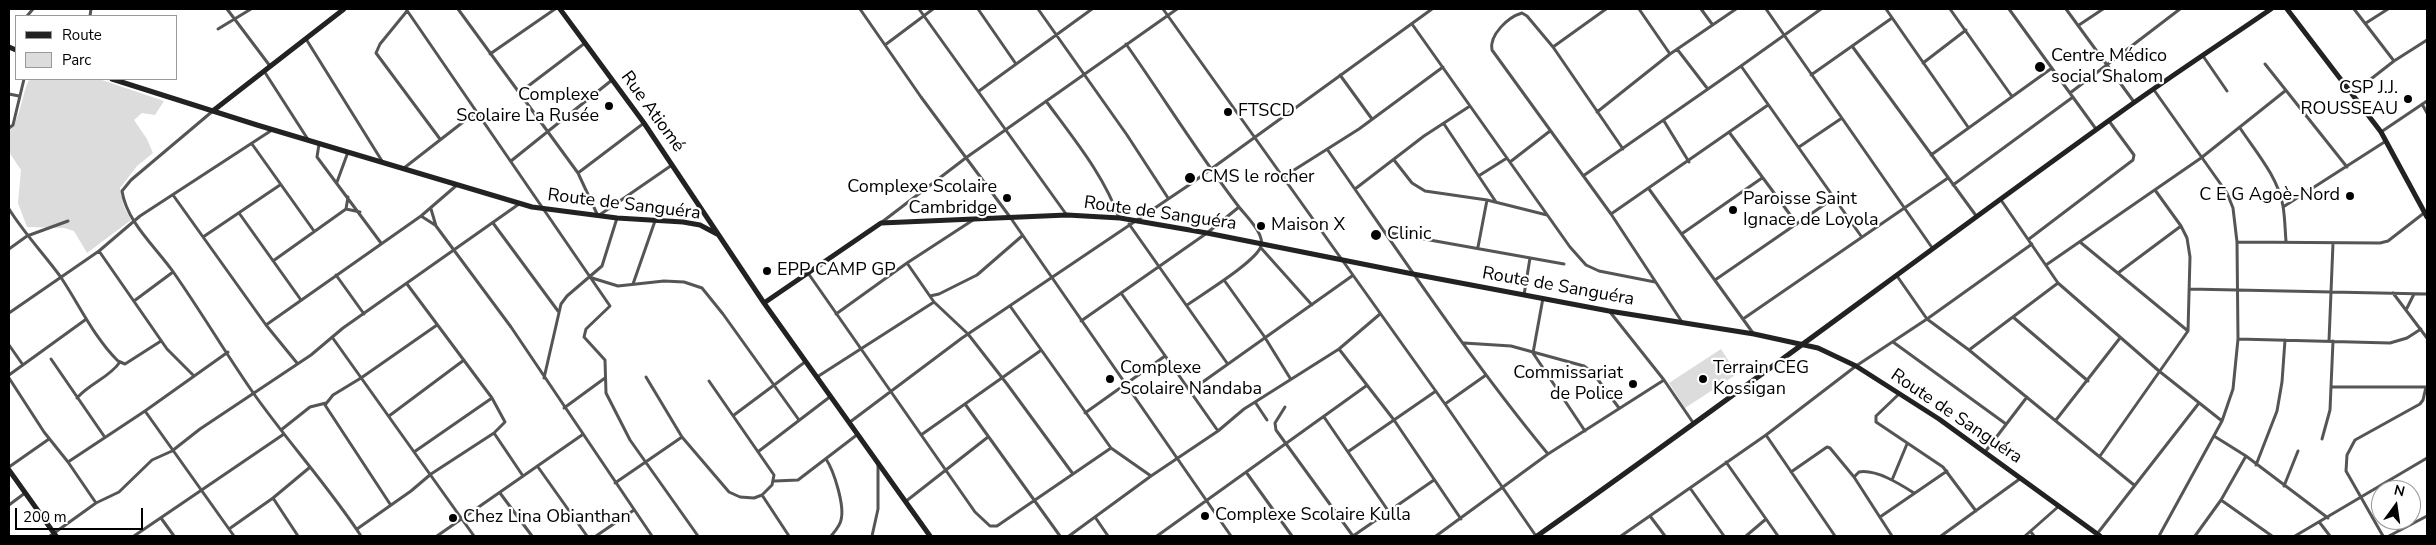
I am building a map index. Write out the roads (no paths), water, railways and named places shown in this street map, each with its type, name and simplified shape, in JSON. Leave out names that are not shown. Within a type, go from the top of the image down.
[{"type":"street","points":[[227,9],[270,66]]},
{"type":"street","points":[[218,29],[251,9]]},
{"type":"street","points":[[344,9],[214,110],[131,180],[122,191],[125,205],[135,222],[173,272],[253,392],[361,536]]},
{"type":"street","points":[[458,9],[578,173],[598,216],[672,165]]},
{"type":"street","points":[[490,54],[555,9]]},
{"type":"street","name":"Rue Atiomé","points":[[560,9],[644,123],[718,234]]},
{"type":"street","points":[[860,9],[1010,217],[1050,278],[1231,536]]},
{"type":"street","points":[[919,9],[1067,215]]},
{"type":"street","points":[[885,45],[933,9]]},
{"type":"street","points":[[978,9],[1016,64]]},
{"type":"street","points":[[1038,9],[1168,198]]},
{"type":"street","points":[[979,91],[1092,9]]},
{"type":"street","points":[[1163,9],[1537,536],[1695,425],[2096,130],[2271,9]]},
{"type":"street","points":[[764,303],[881,223],[967,157],[1177,9]]},
{"type":"street","points":[[850,422],[968,334],[1255,138],[1432,9]]},
{"type":"street","points":[[1553,47],[1606,9]]},
{"type":"street","points":[[1639,9],[1670,54]]},
{"type":"street","points":[[1701,9],[1712,24]]},
{"type":"street","points":[[1597,112],[1677,48],[1736,9]]},
{"type":"street","points":[[1766,9],[1933,250]]},
{"type":"street","points":[[1583,176],[1821,9]]},
{"type":"street","points":[[1886,9],[1968,127]]},
{"type":"street","points":[[1950,9],[2011,95]]},
{"type":"street","points":[[2009,9],[2096,130]]},
{"type":"street","points":[[2066,9],[2134,103]]},
{"type":"street","points":[[2079,25],[2103,9]]},
{"type":"street","points":[[2070,93],[2105,64],[2180,9]]},
{"type":"street","points":[[2237,242],[2384,242],[2426,215],[2381,132],[2287,9]]},
{"type":"street","points":[[2354,9],[2394,61]]},
{"type":"street","points":[[2366,23],[2388,9]]},
{"type":"street","points":[[440,140],[376,54],[380,44],[406,10],[546,210],[610,306],[586,329],[584,337],[605,360],[605,378],[609,402],[630,440],[698,536]]},
{"type":"street","points":[[1623,149],[1553,47],[1527,16],[1522,13],[1502,27],[1494,39],[1491,48],[1610,214],[1683,323]]},
{"type":"street","points":[[1811,74],[1892,18]]},
{"type":"street","points":[[1412,24],[1570,247],[1591,268],[1656,282]]},
{"type":"street","points":[[1924,63],[1966,30]]},
{"type":"street","points":[[305,38],[383,164]]},
{"type":"street","points":[[2353,93],[2394,61],[2427,40]]},
{"type":"street","points":[[519,93],[585,43]]},
{"type":"street","points":[[1126,44],[1211,168],[1254,225],[1261,245],[1312,305]]},
{"type":"street","points":[[1852,46],[1977,218]]},
{"type":"street","points":[[1677,48],[1706,88]]},
{"type":"street","points":[[2202,56],[2227,91]]},
{"type":"street","points":[[2265,64],[2347,167]]},
{"type":"street","points":[[1741,66],[1861,236]]},
{"type":"street","points":[[1283,177],[1372,119],[1443,67]]},
{"type":"street","points":[[1931,155],[2011,95],[2052,68]]},
{"type":"street","points":[[264,71],[309,141]]},
{"type":"street","points":[[1340,76],[1372,119]]},
{"type":"street","points":[[9,128],[13,125],[24,80]]},
{"type":"street","name":"Route de Sanguéra","points":[[115,80],[272,130],[519,204],[546,210],[598,216],[693,224],[718,234],[764,303],[930,536]]},
{"type":"street","points":[[511,161],[612,80]]},
{"type":"street","points":[[2154,90],[2231,202],[2237,242],[2238,339],[2233,389],[2222,421],[2159,536]]},
{"type":"street","points":[[2046,265],[2201,158],[2285,91]]},
{"type":"street","points":[[9,94],[19,96]]},
{"type":"street","points":[[1953,185],[2073,97]]},
{"type":"street","points":[[1046,101],[1097,172],[1111,196],[1120,218]]},
{"type":"street","points":[[2381,132],[2427,101]]},
{"type":"street","points":[[2422,104],[2427,113]]},
{"type":"street","points":[[1355,189],[1470,106]]},
{"type":"street","points":[[1610,214],[1649,190],[1768,106]]},
{"type":"street","points":[[402,169],[476,112]]},
{"type":"street","points":[[1799,147],[1842,118]]},
{"type":"street","points":[[1664,120],[1689,162]]},
{"type":"street","points":[[2029,239],[2133,160],[2132,153],[2109,121]]},
{"type":"street","points":[[578,173],[644,123]]},
{"type":"street","points":[[1444,124],[1467,160],[1480,175],[1496,203]]},
{"type":"street","points":[[2240,128],[2268,169],[2283,207],[2286,241]]},
{"type":"street","points":[[9,313],[99,251],[140,216],[272,130]]},
{"type":"street","points":[[1510,162],[1550,131]]},
{"type":"street","points":[[1730,132],[1797,224]]},
{"type":"street","points":[[2283,207],[2386,140]]},
{"type":"street","points":[[252,144],[314,231]]},
{"type":"street","points":[[319,144],[317,156],[381,243]]},
{"type":"street","points":[[1327,149],[1413,274],[1486,374],[1548,454]]},
{"type":"street","points":[[337,183],[348,152]]},
{"type":"street","points":[[1480,175],[1507,158]]},
{"type":"street","points":[[1394,160],[1412,183],[1421,189],[1487,200],[1548,215]]},
{"type":"street","points":[[1682,233],[1762,178]]},
{"type":"street","points":[[1743,319],[1861,236],[1948,178]]},
{"type":"street","points":[[203,237],[280,185]]},
{"type":"street","points":[[266,325],[431,209],[457,185]]},
{"type":"street","points":[[1649,190],[1754,334]]},
{"type":"street","points":[[2100,456],[2188,331],[2189,248],[2181,226],[2155,190]]},
{"type":"street","points":[[173,195],[266,325],[297,363]]},
{"type":"street","points":[[346,209],[348,196]]},
{"type":"street","points":[[1715,280],[1834,198]]},
{"type":"street","points":[[1478,247],[1487,200]]},
{"type":"street","points":[[2001,200],[2058,283],[2159,371],[2222,421]]},
{"type":"street","points":[[49,439],[9,468],[53,535],[96,503],[119,492],[149,463],[172,451],[253,392],[281,376],[297,363],[314,353],[332,337],[519,204]]},
{"type":"street","points":[[1081,321],[1207,232],[1239,207]]},
{"type":"street","points":[[9,209],[27,236],[60,277],[85,320],[120,362],[127,363],[161,341]]},
{"type":"street","points":[[273,261],[346,209],[360,212]]},
{"type":"street","points":[[431,209],[436,226],[500,312],[652,536]]},
{"type":"street","points":[[239,213],[301,300]]},
{"type":"street","name":"Route de Sanguéra","points":[[881,223],[1067,215],[1120,218],[1131,222],[1207,232],[1261,245],[1609,311],[1754,334],[1803,344],[1834,354],[1900,393],[1985,452],[2098,535]]},
{"type":"street","points":[[421,216],[436,226]]},
{"type":"street","points":[[544,379],[559,311],[567,296],[605,261],[617,218]]},
{"type":"street","points":[[633,284],[644,258],[655,220]]},
{"type":"street","points":[[836,314],[907,263],[974,220]]},
{"type":"street","points":[[9,249],[27,236],[68,221]]},
{"type":"street","points":[[1131,222],[1159,266],[1227,363]]},
{"type":"street","points":[[493,223],[559,311]]},
{"type":"street","points":[[2118,274],[2181,226]]},
{"type":"street","points":[[1384,232],[1478,247],[1564,264]]},
{"type":"street","points":[[930,296],[939,294],[977,276],[1022,236]]},
{"type":"street","points":[[2080,242],[2188,331]]},
{"type":"street","points":[[2328,341],[2333,243]]},
{"type":"street","points":[[1621,536],[1766,435],[1856,366],[1927,319],[2032,244]]},
{"type":"street","points":[[1187,305],[1224,280],[1261,245]]},
{"type":"street","points":[[99,251],[161,341],[194,376]]},
{"type":"street","points":[[1524,295],[1530,258]]},
{"type":"street","points":[[907,263],[934,302],[968,334],[1073,474]]},
{"type":"street","points":[[134,301],[173,272]]},
{"type":"street","points":[[808,273],[890,393],[975,512],[990,526],[997,526],[1035,502],[1111,448]]},
{"type":"street","points":[[336,275],[364,314]]},
{"type":"street","points":[[1190,391],[1264,336],[1352,276]]},
{"type":"street","points":[[1897,276],[1927,319],[1969,350],[2134,485]]},
{"type":"street","points":[[589,277],[608,284],[672,281],[702,288],[723,314],[799,420]]},
{"type":"street","points":[[1224,280],[1264,336],[1290,378]]},
{"type":"street","points":[[1969,350],[2058,283]]},
{"type":"street","points":[[356,529],[390,504],[412,491],[431,474],[494,433],[502,427],[505,420],[492,398],[406,284]]},
{"type":"street","points":[[2189,289],[2427,294]]},
{"type":"street","points":[[1121,293],[1218,431]]},
{"type":"street","points":[[2393,293],[2407,308],[2427,338]]},
{"type":"street","points":[[2407,308],[2414,294]]},
{"type":"street","points":[[1543,298],[1533,353],[1585,431]]},
{"type":"street","points":[[817,377],[934,302]]},
{"type":"street","points":[[1010,306],[1040,351],[1111,448],[1151,476]]},
{"type":"street","points":[[1609,311],[1664,380],[1695,425]]},
{"type":"street","points":[[1069,536],[1151,476],[1218,431],[1255,402],[1290,378],[1339,349],[1380,314]]},
{"type":"street","points":[[2013,317],[2088,381]]},
{"type":"street","points":[[85,320],[9,376],[49,439],[68,462],[96,503]]},
{"type":"street","points":[[281,430],[310,407],[326,402],[333,395],[361,378],[437,325]]},
{"type":"street","points":[[2238,339],[2393,342],[2421,330]]},
{"type":"street","points":[[332,337],[474,536]]},
{"type":"street","points":[[2056,420],[2120,338]]},
{"type":"street","points":[[2256,465],[2277,411],[2286,340]]},
{"type":"street","points":[[1464,342],[1503,345],[1578,363],[1588,368],[1619,408]]},
{"type":"street","points":[[1893,342],[2006,424]]},
{"type":"street","points":[[2322,439],[2330,410],[2333,342]]},
{"type":"street","points":[[9,345],[23,365]]},
{"type":"street","points":[[1339,349],[1394,420],[1461,518]]},
{"type":"street","points":[[920,435],[1040,351]]},
{"type":"street","points":[[68,462],[104,436],[145,411],[228,352]]},
{"type":"street","points":[[1085,413],[1165,356]]},
{"type":"street","points":[[51,359],[104,436]]},
{"type":"street","points":[[389,416],[464,360]]},
{"type":"street","points":[[77,398],[94,384],[113,373],[120,362]]},
{"type":"street","points":[[734,415],[806,362]]},
{"type":"street","points":[[1445,404],[1486,374]]},
{"type":"street","points":[[646,377],[682,437],[729,492],[747,498],[762,495],[775,481],[798,480],[859,434]]},
{"type":"street","points":[[564,408],[605,378]]},
{"type":"street","points":[[1436,536],[1548,454],[1664,380]]},
{"type":"street","points":[[710,381],[772,470],[775,481]]},
{"type":"street","points":[[1157,536],[1366,386]]},
{"type":"street","points":[[2332,387],[2336,389],[2426,387],[2420,404],[2355,440],[2349,448],[2345,467],[2360,498],[2383,536]]},
{"type":"street","points":[[1348,451],[1436,392]]},
{"type":"street","points":[[1900,393],[1875,419],[1876,422],[1947,471],[1976,511]]},
{"type":"street","points":[[759,451],[831,396]]},
{"type":"street","points":[[1985,452],[2027,397]]},
{"type":"street","points":[[414,452],[492,398]]},
{"type":"street","points":[[326,402],[326,407],[390,504]]},
{"type":"street","points":[[1255,402],[1267,420]]},
{"type":"street","points":[[2098,535],[2134,485],[2199,403]]},
{"type":"street","points":[[965,404],[1060,536]]},
{"type":"street","points":[[1285,406],[1275,426],[1285,444],[1353,536],[1434,480]]},
{"type":"street","points":[[145,411],[234,536]]},
{"type":"street","points":[[1324,417],[1389,512]]},
{"type":"street","points":[[494,433],[523,476]]},
{"type":"street","points":[[134,536],[284,434]]},
{"type":"street","points":[[437,536],[582,435]]},
{"type":"street","points":[[1766,435],[1835,536]]},
{"type":"street","points":[[2214,436],[2246,456],[2328,518]]},
{"type":"street","points":[[615,483],[682,437]]},
{"type":"street","points":[[905,502],[988,437]]},
{"type":"street","points":[[1892,480],[1907,444]]},
{"type":"street","points":[[1791,472],[1828,447],[1854,477],[1862,494],[1892,536]]},
{"type":"street","points":[[2284,486],[2298,451]]},
{"type":"street","points":[[2195,536],[2221,500],[2246,456]]},
{"type":"street","points":[[2295,536],[2427,458]]},
{"type":"street","points":[[826,459],[832,469],[842,510],[841,521],[831,536]]},
{"type":"street","points":[[1726,462],[1778,536]]},
{"type":"street","points":[[872,536],[878,509],[878,465]]},
{"type":"street","points":[[538,467],[587,536]]},
{"type":"street","points":[[229,529],[309,468]]},
{"type":"street","points":[[1854,477],[1859,472],[1865,471],[1892,480],[1914,493]]},
{"type":"street","points":[[1880,517],[1947,471]]},
{"type":"street","points":[[1246,472],[1292,536]]},
{"type":"street","points":[[1944,535],[2021,478]]},
{"type":"street","points":[[1690,488],[1724,536]]},
{"type":"street","points":[[9,505],[25,493]]},
{"type":"street","points":[[500,493],[532,536]]},
{"type":"street","points":[[762,495],[789,536]]},
{"type":"street","points":[[272,498],[298,536]]},
{"type":"street","points":[[2221,500],[2272,536]]},
{"type":"street","points":[[2025,536],[2059,506]]},
{"type":"street","points":[[596,536],[634,510]]},
{"type":"street","points":[[1650,516],[1665,536]]},
{"type":"street","points":[[1095,517],[1108,536]]},
{"type":"street","points":[[161,518],[174,536]]},
{"type":"street","points":[[2389,536],[2427,518]]},
{"type":"street","points":[[1746,536],[1766,519]]},
{"type":"street","points":[[2320,522],[2330,536]]},
{"type":"street","points":[[2031,532],[2034,536]]},
{"type":"place","name":"Centre Médico social Shalom","points":[[2040,67]]},
{"type":"place","name":"CSP J.J. ROUSSEAU","points":[[2408,99]]},
{"type":"place","name":"Complexe Scolaire La Rusée","points":[[609,106]]},
{"type":"place","name":"FTSCD","points":[[1228,112]]},
{"type":"place","name":"CMS le rocher","points":[[1190,178]]},
{"type":"place","name":"C E G Agoè-Nord","points":[[2350,196]]},
{"type":"place","name":"Complexe Scolaire Cambridge","points":[[1007,198]]},
{"type":"place","name":"Paroisse Saint Ignace de Loyola","points":[[1733,210]]},
{"type":"place","name":"Maison X","points":[[1261,226]]},
{"type":"place","name":"Clinic","points":[[1376,235]]},
{"type":"place","name":"EPP CAMP GP","points":[[767,271]]},
{"type":"place","name":"Complexe Scolaire Nandaba","points":[[1110,379]]},
{"type":"place","name":"Terrain CEG Kossigan","points":[[1703,379]]},
{"type":"place","name":"Commissariat de Police","points":[[1633,384]]},
{"type":"place","name":"Complexe Scolaire Kulla","points":[[1205,516]]},
{"type":"place","name":"Chez Lina Obianthan","points":[[453,518]]}]
